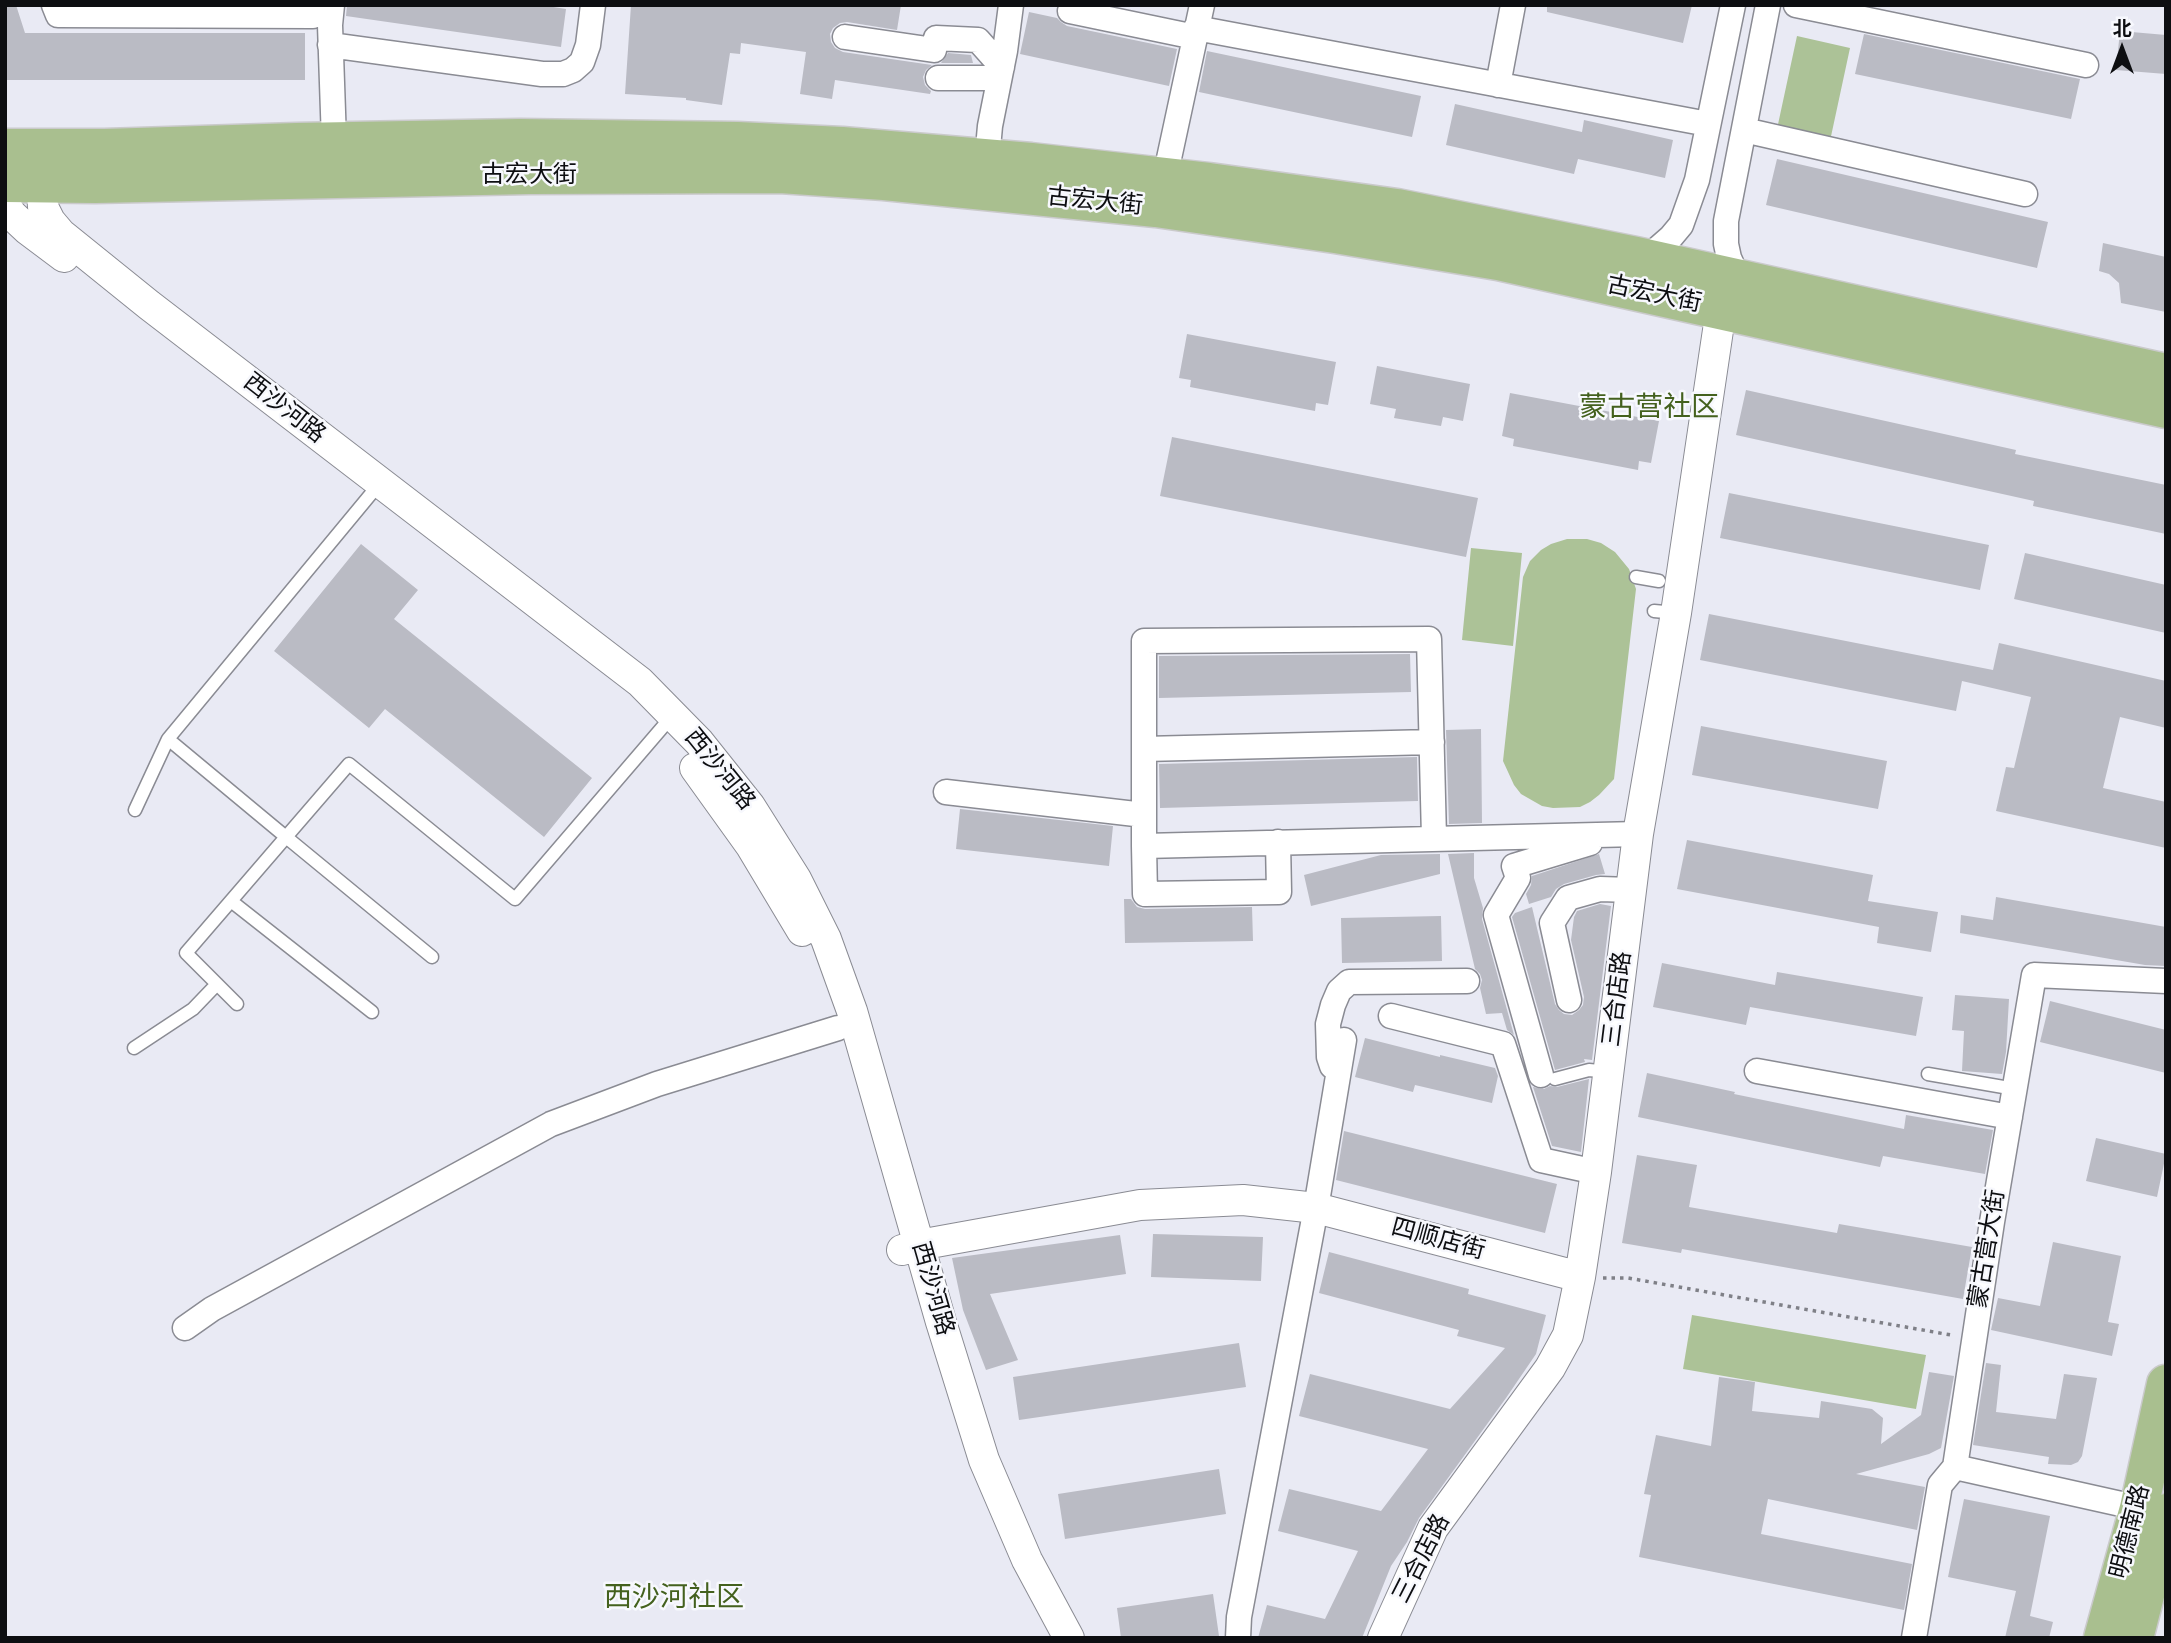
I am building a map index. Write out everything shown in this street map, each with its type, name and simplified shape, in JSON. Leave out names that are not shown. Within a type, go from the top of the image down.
[{"type":"main road","name":"古宏大街","points":[[23,166],[106,148],[334,141],[520,138],[737,141],[842,146],[1165,177],[1397,208],[1647,258],[1730,294]]},
{"type":"main road","name":"古宏大街","points":[[23,166],[530,175],[767,174],[884,181],[1156,208],[1335,234],[1498,261],[1730,294],[1879,327],[2166,373]]},
{"type":"main road","name":"古宏大街","points":[[1879,327],[2166,409]]},
{"type":"main road","name":"明德南路","points":[[2134,1638],[2166,1384]]},
{"type":"main road","name":"明德南路","points":[[2103,1638],[2153,1501]]},
{"type":"street","points":[[54,5],[58,15],[197,10],[313,16],[313,5]]},
{"type":"street","points":[[332,5],[330,45],[334,141]]},
{"type":"street","points":[[987,159],[990,126],[1011,5]]},
{"type":"street","points":[[1498,85],[1513,5]]},
{"type":"street","points":[[1647,258],[1681,225],[1697,180],[1733,5]]},
{"type":"street","points":[[1730,294],[1726,221],[1768,5]]},
{"type":"street","points":[[1796,5],[2086,65]]},
{"type":"street","points":[[330,45],[542,74],[563,74],[582,62],[589,45],[589,6]]},
{"type":"street","points":[[1070,11],[1198,23],[1498,85],[1708,124]]},
{"type":"street","points":[[1165,177],[1198,23]]},
{"type":"street","points":[[845,37],[934,50],[936,38],[978,40],[1001,74]]},
{"type":"street","points":[[938,78],[986,78],[1001,74]]},
{"type":"street","points":[[1744,130],[2025,194]]},
{"type":"street","name":"西沙河路","points":[[23,166],[50,221],[61,234],[375,489]]},
{"type":"street","name":"西沙河路","points":[[5,205],[28,230],[148,321],[640,682],[688,758],[751,846],[807,939],[831,1000],[910,1248],[984,1460],[1027,1560],[1069,1638]]},
{"type":"street","name":"三合店路","points":[[1383,1638],[1433,1528],[1550,1368],[1568,1335],[1596,1172],[1665,612],[1730,294]]},
{"type":"street","points":[[1278,842],[1279,892],[1145,894],[1143,642],[1429,639],[1434,838]]},
{"type":"street","name":"西沙河路","points":[[667,722],[699,743],[750,806],[796,879],[825,939],[852,1011],[944,1396],[979,1499],[1013,1574],[1048,1638]]},
{"type":"street","points":[[1144,749],[1432,742]]},
{"type":"street","points":[[946,792],[1144,815]]},
{"type":"street","points":[[1548,1077],[1496,915],[1518,877],[1514,866],[1534,847],[1638,834]]},
{"type":"street","points":[[1144,846],[1434,838],[1534,847],[1594,842]]},
{"type":"street","points":[[1569,1000],[1552,923],[1568,898],[1600,889],[1631,890]]},
{"type":"street","name":"蒙古营大街","points":[[1955,1467],[2034,975],[2166,981]]},
{"type":"street","points":[[1338,1080],[1329,1057],[1328,1024],[1339,991],[1349,982],[1467,981]]},
{"type":"street","points":[[1391,1016],[1503,1044],[1541,1160],[1596,1172]]},
{"type":"street","points":[[185,1328],[212,1309],[551,1124],[657,1084],[838,1028]]},
{"type":"street","points":[[1238,1638],[1239,1617],[1316,1208],[1344,1040]]},
{"type":"street","points":[[1757,1071],[2010,1117]]},
{"type":"street","name":"四顺店街","points":[[910,1248],[1140,1205],[1243,1200],[1316,1208],[1580,1277]]},
{"type":"street","points":[[1914,1638],[1940,1485],[1955,1467],[2153,1501]]},
{"type":"lane","points":[[135,810],[169,739],[375,489]]},
{"type":"lane","points":[[1636,577],[1659,581]]},
{"type":"lane","points":[[237,1003],[186,953],[349,764],[515,899],[667,722]]},
{"type":"lane","points":[[169,739],[432,957]]},
{"type":"lane","points":[[231,901],[372,1012]]},
{"type":"lane","points":[[134,1048],[193,1009],[217,984]]},
{"type":"lane","points":[[1548,1077],[1589,1070],[1609,1072]]},
{"type":"lane","points":[[1928,1074],[2015,1089]]},
{"type":"path","points":[[1580,1277],[1628,1279],[1974,1339]]},
{"type":"green space","points":[[1797,36],[1850,48],[1830,141],[1777,129]]},
{"type":"green space","points":[[1567,539],[1587,539],[1601,543],[1615,552],[1629,569],[1636,589],[1614,779],[1599,795],[1580,807],[1553,808],[1542,806],[1521,794],[1503,761],[1523,577],[1530,561],[1541,550]]},
{"type":"green space","points":[[1471,548],[1522,553],[1513,646],[1462,640]]},
{"type":"green space","points":[[1692,1315],[1926,1355],[1916,1409],[1683,1369]]},
{"type":"building","points":[[5,5],[16,5],[25,33],[305,33],[305,80],[5,80]]},
{"type":"building","points":[[347,5],[541,5],[566,9],[561,47],[346,16]]},
{"type":"building","points":[[631,5],[901,5],[897,30],[840,23],[830,34],[831,42],[843,52],[932,65],[923,77],[925,85],[931,91],[930,94],[835,80],[832,99],[800,94],[806,52],[741,43],[740,54],[730,53],[722,105],[686,98],[625,94]]},
{"type":"building","points":[[1547,5],[1692,5],[1683,43],[1547,12]]},
{"type":"building","points":[[1029,12],[1057,18],[1067,26],[1177,49],[1169,86],[1020,54]]},
{"type":"building","points":[[2120,31],[2166,35],[2166,74],[2116,70]]},
{"type":"building","points":[[1864,34],[2080,79],[2071,119],[1855,74]]},
{"type":"building","points":[[1207,51],[1421,96],[1412,137],[1199,92]]},
{"type":"building","points":[[948,53],[971,55],[973,63],[941,63]]},
{"type":"building","points":[[1455,104],[1582,132],[1584,120],[1673,140],[1665,178],[1578,159],[1574,174],[1446,145]]},
{"type":"building","points":[[1777,159],[2048,222],[2037,268],[1766,205]]},
{"type":"building","points":[[2103,243],[2166,257],[2166,312],[2121,303],[2119,283],[2109,274],[2099,271]]},
{"type":"building","points":[[1187,334],[1336,362],[1328,405],[1316,403],[1315,411],[1190,387],[1191,380],[1179,378]]},
{"type":"building","points":[[1377,366],[1470,384],[1463,421],[1443,417],[1441,426],[1394,418],[1396,409],[1370,404]]},
{"type":"building","points":[[1746,390],[2016,450],[2015,454],[2166,485],[2166,534],[2033,506],[2034,501],[1736,435]]},
{"type":"building","points":[[1510,393],[1659,421],[1651,463],[1639,461],[1638,470],[1513,446],[1514,439],[1502,436]]},
{"type":"building","points":[[1172,437],[1478,498],[1466,557],[1160,496]]},
{"type":"building","points":[[1729,493],[1989,545],[1980,590],[1720,538]]},
{"type":"building","points":[[361,544],[418,590],[394,619],[592,778],[544,837],[385,709],[369,728],[274,651]]},
{"type":"building","points":[[2025,553],[2166,585],[2166,633],[2014,599]]},
{"type":"building","points":[[1709,614],[1993,670],[1999,643],[2166,681],[2166,728],[2120,717],[2103,788],[2166,802],[2166,848],[1996,811],[2006,767],[2014,768],[2031,697],[1962,681],[1956,711],[1700,660]]},
{"type":"building","points":[[1410,654],[1411,692],[1159,698],[1159,656]]},
{"type":"building","points":[[1701,726],[1887,761],[1878,809],[1692,775]]},
{"type":"building","points":[[1481,729],[1482,823],[1449,824],[1446,730]]},
{"type":"building","points":[[1417,757],[1418,801],[1160,808],[1159,764]]},
{"type":"building","points":[[960,809],[1113,826],[1109,866],[956,849]]},
{"type":"building","points":[[1687,840],[1873,875],[1868,901],[1938,912],[1931,952],[1877,943],[1879,927],[1677,889]]},
{"type":"building","points":[[1474,853],[1474,878],[1483,908],[1482,919],[1514,1035],[1507,1030],[1502,1013],[1486,1014],[1480,988],[1482,980],[1475,969],[1448,854]]},
{"type":"building","points":[[1440,854],[1440,874],[1311,906],[1304,875],[1381,855]]},
{"type":"building","points":[[1599,854],[1605,874],[1564,884],[1556,889],[1551,897],[1529,904],[1526,894],[1532,876]]},
{"type":"building","points":[[1996,897],[2166,927],[2166,966],[2145,965],[1960,933],[1961,915],[1993,920]]},
{"type":"building","points":[[1124,899],[1131,899],[1137,907],[1145,909],[1252,907],[1253,941],[1125,943]]},
{"type":"building","points":[[1600,904],[1611,906],[1592,1060],[1584,1059],[1585,1062],[1555,1070],[1512,917],[1515,913],[1532,907],[1555,1004],[1564,1014],[1572,1015],[1583,1005],[1584,997],[1571,940],[1574,917],[1577,911]]},
{"type":"building","points":[[1441,916],[1442,961],[1342,963],[1341,918]]},
{"type":"building","points":[[1662,963],[1775,985],[1777,972],[1923,997],[1916,1036],[1750,1007],[1746,1025],[1653,1007]]},
{"type":"building","points":[[1955,995],[2009,999],[2002,1074],[1962,1071],[1964,1031],[1952,1030]]},
{"type":"building","points":[[2050,1001],[2166,1030],[2166,1073],[2040,1042]]},
{"type":"building","points":[[1365,1038],[1495,1068],[1498,1076],[1492,1103],[1415,1085],[1413,1092],[1355,1077]]},
{"type":"building","points":[[1647,1073],[1904,1129],[1906,1115],[1993,1130],[1985,1174],[1883,1156],[1880,1167],[1638,1117]]},
{"type":"building","points":[[1589,1079],[1581,1152],[1552,1146],[1533,1087],[1544,1089]]},
{"type":"building","points":[[1344,1131],[1557,1184],[1545,1233],[1336,1180]]},
{"type":"building","points":[[2096,1138],[2166,1154],[2157,1197],[2086,1181]]},
{"type":"building","points":[[1637,1155],[1697,1165],[1689,1207],[1837,1233],[1839,1224],[1972,1247],[1963,1299],[1682,1249],[1681,1253],[1622,1243]]},
{"type":"building","points":[[1153,1234],[1263,1237],[1261,1281],[1151,1277]]},
{"type":"building","points":[[1120,1235],[1126,1274],[990,1294],[1018,1360],[986,1370],[963,1310],[952,1258]]},
{"type":"building","points":[[2053,1242],[2121,1256],[2108,1322],[2119,1324],[2112,1356],[1991,1330],[1998,1298],[2040,1306]]},
{"type":"building","points":[[1329,1252],[1469,1289],[1468,1294],[1546,1315],[1536,1354],[1419,1518],[1391,1566],[1362,1638],[1258,1638],[1267,1605],[1325,1619],[1358,1551],[1278,1531],[1289,1489],[1381,1511],[1428,1449],[1299,1416],[1310,1374],[1450,1409],[1505,1348],[1457,1336],[1459,1330],[1319,1293]]},
{"type":"building","points":[[1239,1343],[1246,1387],[1019,1420],[1013,1377]]},
{"type":"building","points":[[1986,1363],[2001,1365],[1996,1412],[2056,1419],[2064,1374],[2097,1378],[2082,1456],[2078,1462],[2071,1465],[2048,1464],[2049,1457],[1973,1445]]},
{"type":"building","points":[[1929,1372],[1954,1376],[1941,1448],[1929,1454],[1856,1474],[1925,1487],[1917,1530],[1768,1499],[1761,1534],[1912,1564],[1904,1610],[1639,1557],[1651,1495],[1644,1494],[1656,1435],[1711,1446],[1719,1377],[1755,1382],[1752,1411],[1819,1418],[1821,1401],[1872,1409],[1883,1418],[1881,1444],[1921,1415]]},
{"type":"building","points":[[1219,1469],[1226,1514],[1065,1539],[1058,1494]]},
{"type":"building","points":[[1964,1499],[2050,1516],[2030,1616],[2053,1622],[2049,1638],[2005,1638],[2016,1591],[1948,1577]]},
{"type":"building","points":[[1213,1594],[1219,1636],[1121,1638],[1117,1608]]},
{"type":"district","name":"蒙古营社区","points":[[1649,409]]},
{"type":"district","name":"西沙河社区","points":[[674,1599]]}]
